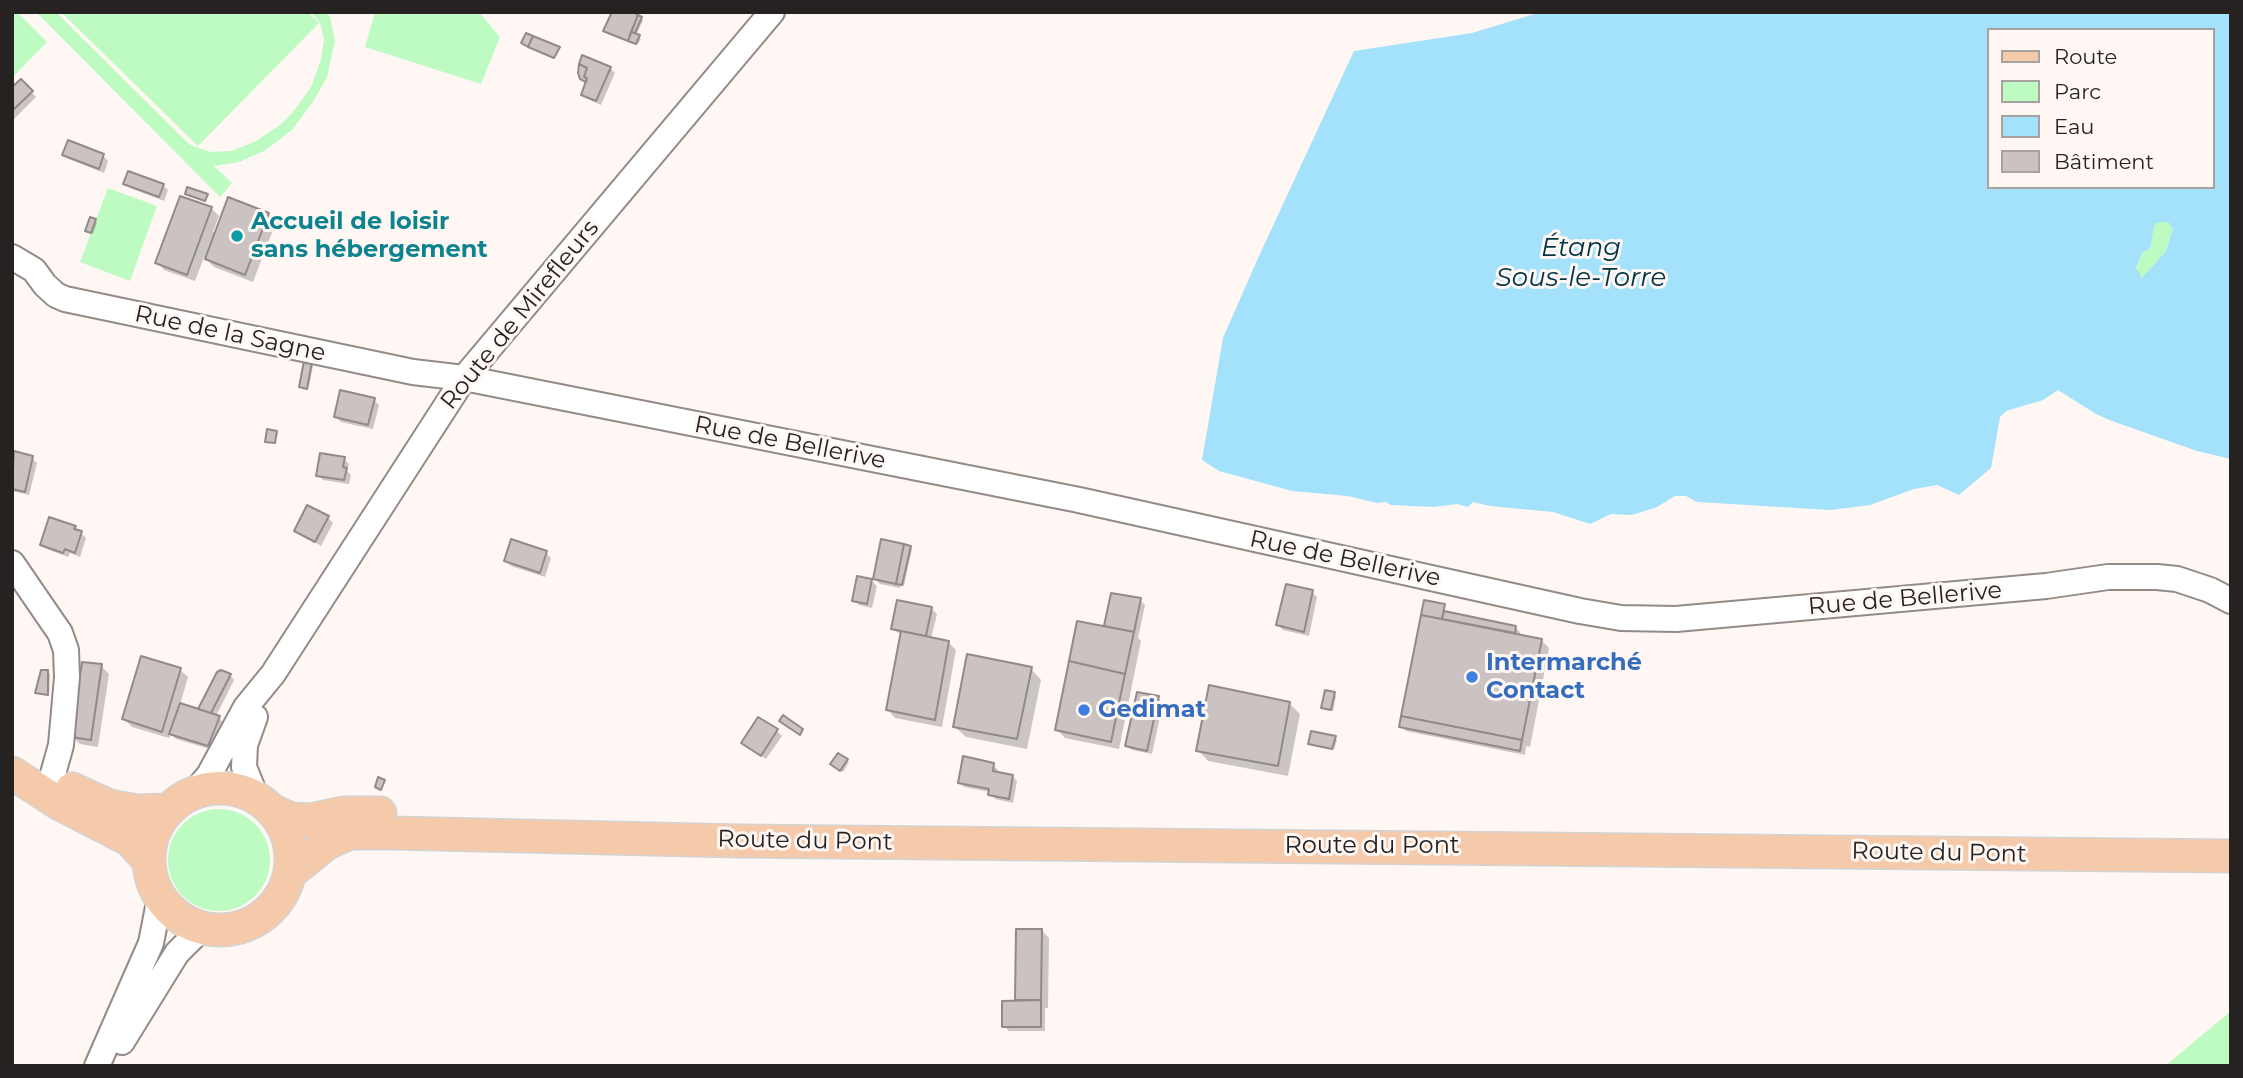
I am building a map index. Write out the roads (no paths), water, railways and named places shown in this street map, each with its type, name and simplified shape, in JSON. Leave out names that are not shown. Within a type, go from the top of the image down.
[{"type":"main road","points":[[12,772],[51,781],[109,806],[137,811],[168,810]]},
{"type":"main road","points":[[12,772],[61,804],[130,840],[149,861]]},
{"type":"main road","points":[[214,788],[236,789],[265,804],[285,829],[291,850],[290,872],[283,894],[268,912],[248,924],[226,930],[202,928],[179,916],[160,897],[152,880],[149,861],[150,842],[157,825],[168,810],[194,793],[214,788]]},
{"type":"main road","name":"Route du Pont","points":[[265,804],[291,819],[310,820],[343,813],[382,813],[513,837]]},
{"type":"main road","name":"Route du Pont","points":[[290,872],[327,843],[350,833],[2231,856]]},
{"type":"street","name":"Route de Mirefleurs","points":[[194,793],[209,775],[246,707],[273,674],[464,378],[772,12]]},
{"type":"street","name":"Rue de la Sagne","points":[[12,257],[34,270],[45,285],[65,299],[413,372],[464,378]]},
{"type":"street","name":"Rue de Bellerive","points":[[464,378],[1079,500],[1621,618],[1676,619],[2046,586],[2108,577],[2177,579],[2210,590],[2231,601]]},
{"type":"street","points":[[12,563],[60,633],[66,650],[67,677],[61,745],[51,781]]},
{"type":"street","name":"Route de Mirefleurs","points":[[265,804],[244,767],[245,746],[273,674]]},
{"type":"street","points":[[97,1066],[151,943],[160,897]]},
{"type":"street","points":[[106,1066],[177,953],[202,928]]},
{"type":"water","name":"Étang Sous-le-Torre","points":[[1541,12],[2231,12],[2231,459],[2197,451],[2112,421],[2058,390],[2043,400],[2006,411],[2000,417],[1991,468],[1959,495],[1937,485],[1914,489],[1870,505],[1830,510],[1697,502],[1686,496],[1675,496],[1657,507],[1632,515],[1611,514],[1590,524],[1553,512],[1473,502],[1468,507],[1457,504],[1434,507],[1391,505],[1348,496],[1292,491],[1219,471],[1202,460],[1223,338],[1354,51],[1472,33]],"holes":[[[2168,222],[2173,229],[2166,251],[2142,278],[2136,268],[2142,253],[2150,248],[2155,223]]]},
{"type":"place","name":"Accueil de loisir sans hébergement","points":[[237,236]]},
{"type":"place","name":"Intermarché Contact","points":[[1472,677]]},
{"type":"place","name":"Gedimat","points":[[1084,710]]}]
